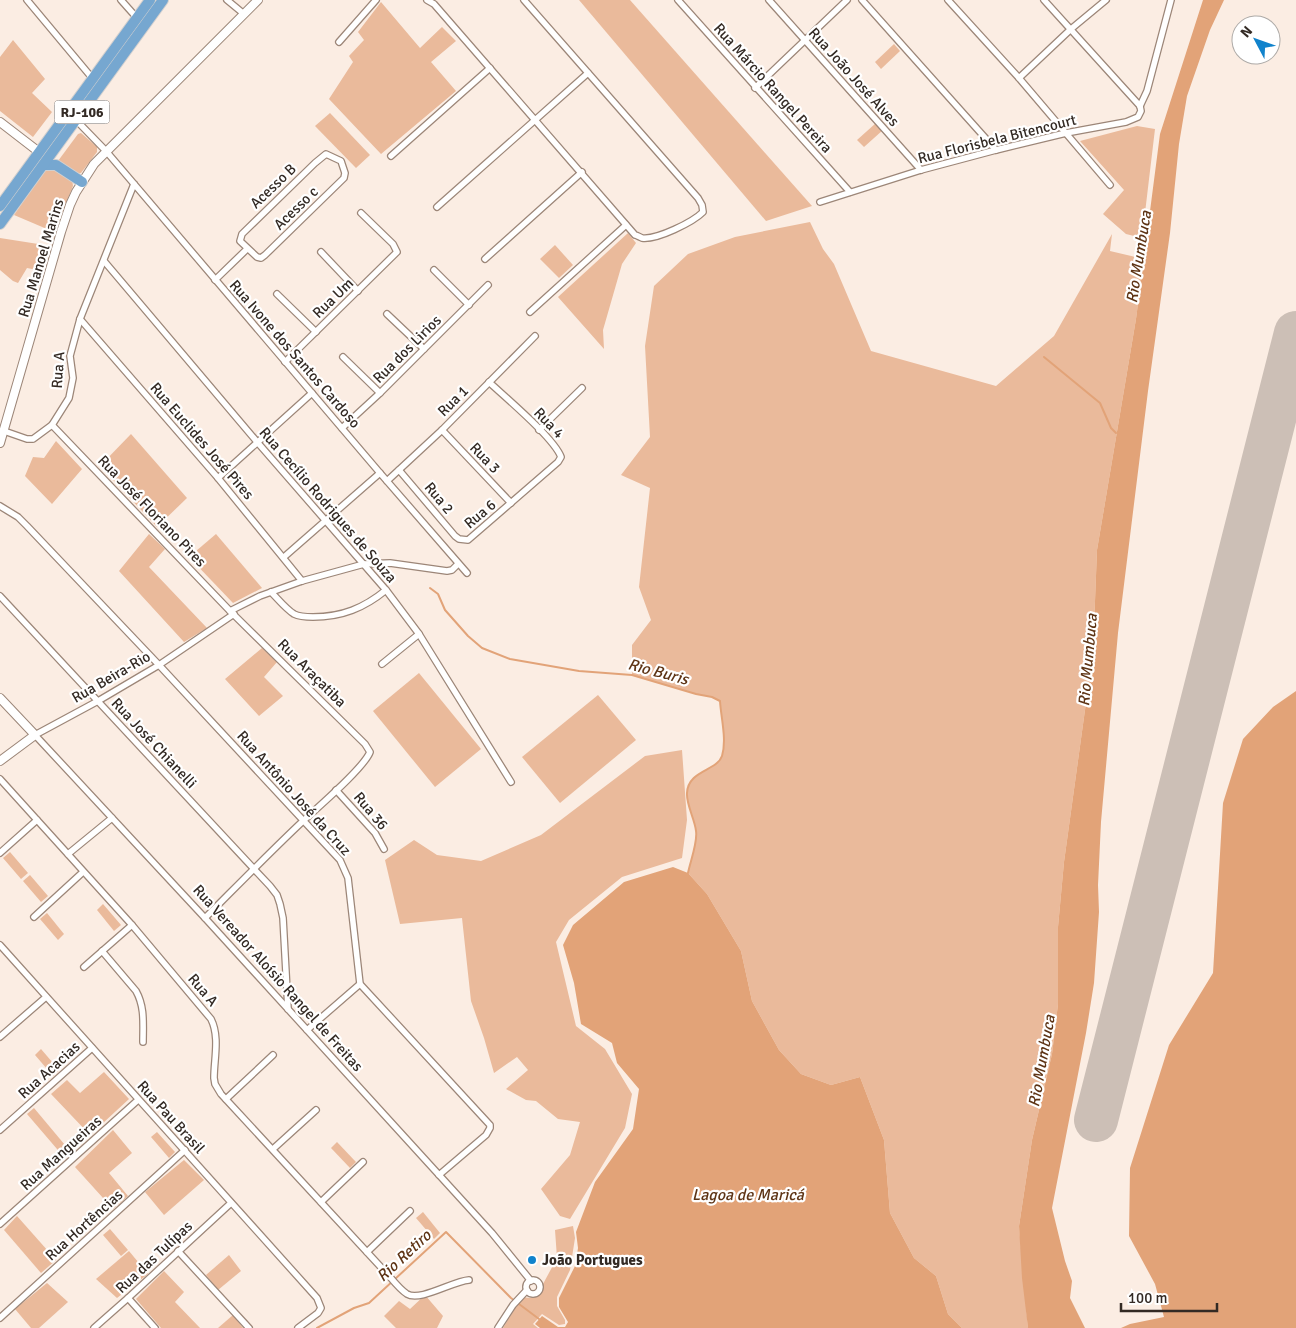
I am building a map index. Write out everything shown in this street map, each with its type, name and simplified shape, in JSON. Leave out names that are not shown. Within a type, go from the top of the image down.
[{"type":"highway","name":"RJ-106","points":[[0,206],[150,0]]},
{"type":"highway","name":"RJ-106","points":[[0,224],[163,0]]},
{"type":"highway","points":[[44,165],[56,165],[82,182]]},
{"type":"main road","name":"Rua Manoel Marins","points":[[0,443],[61,232],[70,205],[82,182],[106,151],[258,0]]},
{"type":"main road","points":[[0,122],[39,152]]},
{"type":"main road","name":"Rua Vereador Aloísio Rangel de Freitas","points":[[0,698],[35,736]]},
{"type":"main road","name":"Rua Beira-Rio","points":[[0,761],[35,736]]},
{"type":"street","points":[[27,0],[93,79]]},
{"type":"street","points":[[121,0],[138,18]]},
{"type":"street","points":[[227,0],[244,14]]},
{"type":"street","points":[[339,42],[376,0]]},
{"type":"street","points":[[427,0],[433,2],[635,235],[642,238],[662,234],[698,217],[703,212],[702,205],[524,0]]},
{"type":"street","name":"Rua Márcio Rangel Pereira","points":[[678,0],[850,192]]},
{"type":"street","name":"Rua João José Alves","points":[[769,0],[921,170]]},
{"type":"street","points":[[755,88],[847,0]]},
{"type":"street","points":[[862,0],[996,150]]},
{"type":"street","points":[[948,0],[1019,78],[1110,185]]},
{"type":"street","points":[[1044,0],[1140,106],[1148,91],[1171,0]]},
{"type":"street","points":[[1019,78],[1106,0]]},
{"type":"street","points":[[390,156],[490,68]]},
{"type":"street","points":[[437,207],[588,73]]},
{"type":"street","name":"Rua Florisbela Bitencourt","points":[[820,202],[921,170],[996,150],[1066,133],[1126,122],[1138,117],[1141,111],[1140,106]]},
{"type":"street","name":"Rua Ivone dos Santos Cardoso","points":[[76,120],[106,151],[386,481],[467,573]]},
{"type":"street","name":"Acesso B","points":[[248,249],[240,241],[240,238],[326,154],[341,161],[345,173]]},
{"type":"street","points":[[485,259],[582,172]]},
{"type":"street","name":"Acesso c","points":[[248,249],[261,258],[340,184],[345,173]]},
{"type":"street","name":"Rua A","points":[[4,431],[33,439],[52,425],[63,410],[72,386],[73,378],[70,356],[80,319],[134,184]]},
{"type":"street","name":"Rua Um","points":[[285,362],[396,255],[397,250],[362,213]]},
{"type":"street","points":[[530,312],[626,225]]},
{"type":"street","points":[[215,280],[248,249]]},
{"type":"street","points":[[321,252],[358,291]]},
{"type":"street","name":"Rua Cecílio Rodrigues de Souza","points":[[104,261],[258,443],[386,590],[419,634],[511,782]]},
{"type":"street","points":[[434,270],[469,305]]},
{"type":"street","name":"Rua dos Lirios","points":[[342,428],[380,393],[488,285]]},
{"type":"street","points":[[277,294],[316,332]]},
{"type":"street","points":[[387,314],[424,349]]},
{"type":"street","name":"Rua Euclides José Pires","points":[[80,319],[218,478],[302,581]]},
{"type":"street","name":"Rua 1","points":[[386,481],[442,430],[536,336]]},
{"type":"street","points":[[343,357],[380,393]]},
{"type":"street","name":"Rua 4","points":[[489,382],[539,430],[561,457],[560,460],[511,503]]},
{"type":"street","points":[[539,430],[582,388]]},
{"type":"street","points":[[218,478],[312,393]]},
{"type":"street","name":"Rua José Floriano Pires","points":[[52,425],[232,613]]},
{"type":"street","name":"Rua 3","points":[[442,430],[511,503]]},
{"type":"street","name":"Rua 2","points":[[399,470],[455,536],[463,540]]},
{"type":"street","points":[[284,557],[380,473]]},
{"type":"street","name":"Rua 6","points":[[463,540],[468,540],[511,503]]},
{"type":"street","name":"Rua Antônio José da Cruz","points":[[0,506],[18,517],[333,851],[348,878],[360,984]]},
{"type":"street","points":[[232,613],[243,603],[272,592],[302,581],[364,564],[390,563],[447,572],[458,564]]},
{"type":"street","points":[[272,592],[294,614],[304,617],[317,617],[342,614],[357,609],[372,601],[386,590]]},
{"type":"street","name":"Rua José Chianelli","points":[[0,596],[277,895],[282,918],[288,1009]]},
{"type":"street","name":"Rua Beira-Rio","points":[[35,736],[159,665],[232,613]]},
{"type":"street","name":"Rua Araçatiba","points":[[232,613],[365,744],[370,752],[365,760],[336,790]]},
{"type":"street","points":[[382,664],[419,634]]},
{"type":"street","name":"Rua Vereador Aloísio Rangel de Freitas","points":[[35,736],[205,918],[492,1233],[531,1281]]},
{"type":"street","name":"Rua A","points":[[0,779],[132,925],[211,1019],[214,1025],[216,1041],[214,1078],[218,1089],[226,1100],[390,1277],[406,1294],[416,1296],[458,1281],[469,1280]]},
{"type":"street","points":[[205,918],[336,790]]},
{"type":"street","name":"Rua 36","points":[[336,790],[375,833],[384,849]]},
{"type":"street","points":[[68,854],[112,818]]},
{"type":"street","points":[[0,853],[37,820]]},
{"type":"street","points":[[34,917],[83,872]]},
{"type":"street","points":[[84,967],[132,925]]},
{"type":"street","name":"Rua Pau Brasil","points":[[0,945],[317,1298],[321,1308],[318,1313],[298,1328]]},
{"type":"street","points":[[102,951],[136,991],[140,999],[143,1042]]},
{"type":"street","points":[[307,1030],[360,984],[490,1125],[486,1136],[439,1175]]},
{"type":"street","points":[[0,1037],[46,997]]},
{"type":"street","name":"Rua Acacias","points":[[0,1130],[92,1048]]},
{"type":"street","points":[[226,1100],[273,1056]]},
{"type":"street","name":"Rua Mangueiras","points":[[0,1224],[138,1100]]},
{"type":"street","points":[[273,1149],[316,1110]]},
{"type":"street","name":"Rua Hortências","points":[[0,1318],[185,1150]]},
{"type":"street","points":[[321,1202],[363,1162]]},
{"type":"street","name":"Rua das Tulípas","points":[[94,1328],[231,1203]]},
{"type":"street","points":[[367,1252],[410,1211]]},
{"type":"street","points":[[178,1251],[249,1328]]},
{"type":"street","points":[[498,1328],[519,1297],[527,1290],[527,1284],[531,1281],[538,1282],[540,1289],[537,1292],[532,1294],[527,1290]]},
{"type":"street","points":[[128,1298],[155,1328]]},
{"type":"shaded area","points":[[579,0],[630,0],[812,206],[766,221]]},
{"type":"shaded area","points":[[381,2],[420,48],[442,27],[456,41],[431,62],[456,91],[381,154],[329,99],[353,62],[349,56],[364,40],[358,32]]},
{"type":"shaded area","points":[[13,40],[45,79],[32,93],[52,112],[33,137],[0,111],[0,57]]},
{"type":"shaded area","points":[[894,44],[900,51],[881,69],[875,62]]},
{"type":"shaded area","points":[[330,113],[370,155],[356,168],[315,126]]},
{"type":"shaded area","points":[[876,123],[883,130],[864,147],[857,140]]},
{"type":"shaded area","points":[[1137,126],[1155,129],[1142,238],[1126,234],[1103,214],[1124,190],[1080,141]]},
{"type":"shaded area","points":[[81,133],[97,147],[97,152],[81,173],[75,174],[58,161],[78,134]]},
{"type":"shaded area","points":[[54,168],[72,179],[73,186],[54,232],[14,215],[45,169]]},
{"type":"shaded area","points":[[810,222],[823,249],[834,264],[871,351],[996,386],[1054,336],[1112,234],[1110,251],[1144,259],[1136,319],[1097,550],[1093,652],[1064,862],[1058,927],[1058,1004],[1052,1054],[1032,1140],[1019,1226],[1028,1328],[962,1328],[948,1314],[936,1276],[914,1258],[890,1213],[884,1140],[860,1077],[831,1085],[801,1074],[779,1050],[752,1001],[741,951],[707,894],[688,873],[696,831],[687,793],[692,780],[715,765],[722,756],[724,736],[720,702],[711,697],[632,675],[632,645],[651,620],[639,587],[650,488],[621,475],[650,437],[645,346],[654,286],[688,254],[735,237]]},
{"type":"shaded area","points":[[628,233],[636,243],[622,264],[603,330],[604,349],[558,297]]},
{"type":"shaded area","points":[[0,238],[51,246],[42,271],[27,268],[18,283],[13,281],[0,270]]},
{"type":"shaded area","points":[[555,245],[573,265],[559,278],[540,259]]},
{"type":"shaded area","points":[[131,434],[187,498],[157,527],[100,466]]},
{"type":"shaded area","points":[[56,441],[82,469],[52,504],[25,476],[33,457],[44,458]]},
{"type":"shaded area","points":[[149,534],[165,549],[149,567],[207,628],[184,642],[119,571]]},
{"type":"shaded area","points":[[216,534],[262,588],[233,603],[189,557]]},
{"type":"shaded area","points":[[262,648],[277,662],[264,677],[283,696],[259,716],[225,679]]},
{"type":"shaded area","points":[[419,673],[481,749],[435,787],[373,711]]},
{"type":"shaded area","points":[[598,695],[636,740],[560,803],[522,757]]},
{"type":"shaded area","points":[[682,750],[687,820],[682,858],[622,877],[569,920],[556,942],[576,1026],[605,1049],[632,1094],[625,1128],[570,1219],[560,1216],[541,1189],[570,1155],[580,1122],[558,1119],[536,1101],[526,1100],[506,1089],[528,1070],[517,1057],[494,1073],[471,1001],[462,918],[400,924],[385,860],[414,840],[437,855],[481,861],[541,835],[645,756]]},
{"type":"shaded area","points":[[10,852],[28,873],[21,879],[3,858]]},
{"type":"shaded area","points":[[30,875],[48,896],[41,902],[23,881]]},
{"type":"shaded area","points":[[103,904],[121,925],[114,931],[97,910]]},
{"type":"shaded area","points":[[47,913],[64,934],[58,940],[40,919]]},
{"type":"shaded area","points":[[41,1049],[59,1070],[53,1076],[35,1055]]},
{"type":"shaded area","points":[[104,1072],[129,1099],[90,1135],[51,1094],[67,1080],[80,1093]]},
{"type":"shaded area","points":[[34,1108],[70,1151],[63,1156],[27,1114]]},
{"type":"shaded area","points":[[113,1130],[132,1153],[109,1173],[128,1196],[113,1209],[75,1167]]},
{"type":"shaded area","points":[[157,1132],[175,1152],[169,1158],[151,1137]]},
{"type":"shaded area","points":[[337,1142],[356,1162],[350,1168],[331,1148]]},
{"type":"shaded area","points":[[184,1160],[204,1180],[164,1215],[145,1192]]},
{"type":"shaded area","points":[[423,1212],[440,1233],[434,1239],[416,1218]]},
{"type":"shaded area","points":[[17,1216],[56,1260],[41,1273],[4,1230]]},
{"type":"shaded area","points":[[573,1226],[575,1238],[570,1270],[557,1297],[557,1306],[565,1320],[565,1324],[559,1325],[542,1314],[533,1324],[538,1328],[503,1328],[522,1297],[530,1298],[539,1295],[557,1258],[555,1230]]},
{"type":"shaded area","points":[[110,1229],[128,1250],[121,1256],[103,1235]]},
{"type":"shaded area","points":[[129,1251],[148,1274],[117,1298],[96,1279]]},
{"type":"shaded area","points":[[229,1255],[241,1271],[218,1290],[206,1275]]},
{"type":"shaded area","points":[[164,1271],[184,1292],[175,1302],[200,1328],[161,1328],[136,1299]]},
{"type":"shaded area","points":[[47,1283],[68,1302],[39,1328],[31,1328],[15,1309]]},
{"type":"shaded area","points":[[425,1295],[443,1316],[437,1328],[396,1328],[384,1316],[399,1301],[410,1309]]},
{"type":"shaded area","points":[[233,1315],[243,1328],[218,1328]]},
{"type":"water","points":[[1203,0],[1224,0],[1210,30],[1187,96],[1179,144],[1170,233],[1118,633],[1101,822],[1098,885],[1099,912],[1094,983],[1052,1208],[1072,1281],[1070,1298],[1085,1328],[1028,1328],[1022,1278],[1019,1226],[1032,1140],[1052,1054],[1058,1004],[1058,927],[1064,862],[1093,652],[1097,550],[1136,319],[1160,134]]},
{"type":"water","points":[[1296,691],[1296,1328],[1121,1328],[1130,1324],[1164,1317],[1155,1284],[1129,1236],[1130,1168],[1169,1045],[1213,973],[1223,803],[1243,739],[1273,707]]},
{"type":"water","name":"Lagoa de Maricá","points":[[673,867],[688,873],[707,894],[741,951],[752,1001],[779,1050],[801,1074],[831,1085],[860,1077],[884,1140],[890,1213],[914,1258],[936,1276],[948,1314],[962,1328],[540,1328],[535,1324],[542,1316],[558,1327],[565,1327],[568,1322],[559,1307],[559,1298],[575,1266],[578,1248],[576,1232],[595,1182],[633,1129],[639,1089],[617,1063],[612,1043],[581,1024],[574,983],[563,945],[573,925],[624,882]]},
{"type":"waterway","points":[[1044,357],[1100,403],[1111,428],[1116,433]]},
{"type":"waterway","name":"Rio Buris","points":[[430,588],[438,594],[445,610],[468,636],[482,648],[510,659],[579,671],[632,675],[712,697],[720,701],[724,736],[722,756],[715,765],[692,780],[687,793],[696,836],[688,873]]},
{"type":"waterway","name":"Rio Retiro","points":[[317,1328],[354,1308],[369,1303],[446,1232],[511,1298],[539,1319]]},
{"type":"taxiway","points":[[1284,382],[1289,372],[1296,365]]},
{"type":"runway","points":[[1096,1120],[1296,333]]},
{"type":"place","name":"João Portugues","points":[[532,1260]]},
{"type":"water label","name":"Rio Mumbuca","points":[[1139,257]]},
{"type":"water label","name":"Rio Mumbuca","points":[[1088,660]]},
{"type":"water label","name":"Rio Mumbuca","points":[[1042,1061]]}]
